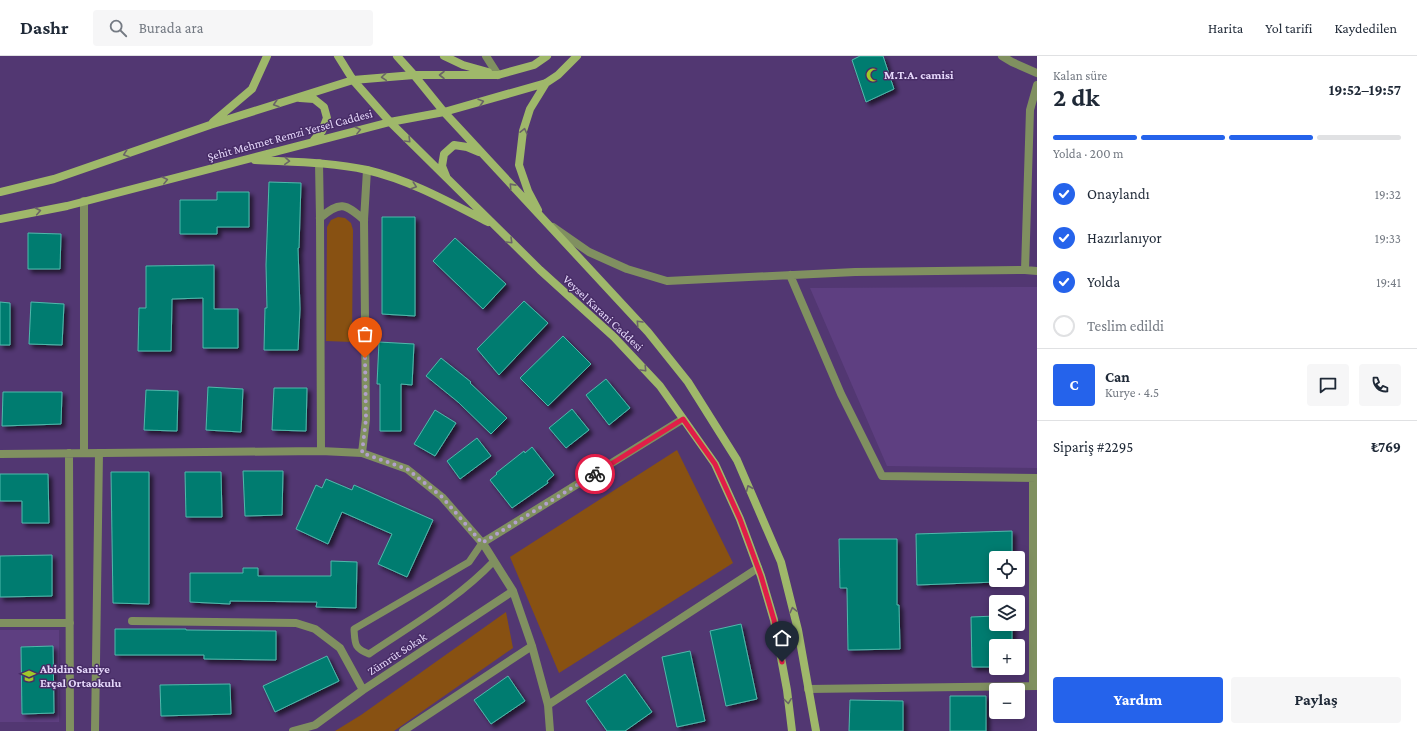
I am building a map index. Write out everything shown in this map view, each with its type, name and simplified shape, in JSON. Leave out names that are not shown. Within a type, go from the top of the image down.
[{"type":"main road","points":[[210,125],[252,89],[267,56]]},
{"type":"main road","name":"Veysel Karani Caddesi","points":[[338,56],[353,80],[390,122],[540,270],[614,337],[660,386],[715,464],[740,519],[758,568],[774,620],[787,690],[792,731]]},
{"type":"main road","name":"Veysel Karani Caddesi","points":[[397,56],[444,112],[648,332],[688,382],[737,460],[780,562],[798,630],[816,731]]},
{"type":"main road","points":[[444,56],[464,65],[498,75]]},
{"type":"main road","points":[[0,192],[54,179],[210,125],[353,80],[414,75],[498,75],[534,65],[547,56]]},
{"type":"main road","name":"Şehit Mehmet Remzi Yersel Caddesi","points":[[0,219],[84,201],[390,122],[444,112],[546,84],[558,75],[577,56]]},
{"type":"main road","points":[[543,220],[528,191],[519,165],[523,131],[530,109],[546,84]]},
{"type":"main road","points":[[296,98],[314,99],[324,107],[327,118],[322,131],[313,141]]},
{"type":"main road","points":[[447,179],[442,166],[444,154],[454,145],[467,147],[482,153]]},
{"type":"main road","points":[[248,159],[319,163],[367,170],[419,187],[495,226]]},
{"type":"street","points":[[486,56],[498,75]]},
{"type":"street","points":[[1002,56],[1037,73]]},
{"type":"street","points":[[1025,270],[1030,110],[1037,85]]},
{"type":"street","points":[[319,163],[321,451]]},
{"type":"street","points":[[362,453],[366,419],[364,220],[367,170]]},
{"type":"street","points":[[84,201],[84,453]]},
{"type":"street","points":[[320,218],[332,208],[341,206],[352,209],[364,220]]},
{"type":"street","points":[[543,220],[589,252],[627,269],[667,281],[855,272],[1037,271]]},
{"type":"street","points":[[790,275],[841,394],[882,476],[1035,478],[1035,686],[808,689]]},
{"type":"street","points":[[482,543],[683,419]]},
{"type":"street","points":[[0,454],[321,451],[362,453],[407,469],[442,497],[482,543],[513,591],[532,646],[548,705],[550,731]]},
{"type":"street","points":[[69,453],[70,731]]},
{"type":"street","points":[[96,731],[99,453]]},
{"type":"street","points":[[548,705],[758,568]]},
{"type":"street","name":"Zümrüt Sokak","points":[[293,731],[315,725],[363,690],[513,591]]},
{"type":"street","points":[[132,621],[296,623],[315,629],[340,648],[363,690]]},
{"type":"street","points":[[0,623],[70,623]]},
{"type":"street","points":[[403,731],[532,646]]},
{"type":"lane","points":[[482,543],[468,562],[354,629],[355,641],[359,650],[369,654],[444,604],[483,574],[494,561]]},
{"type":"shaded area","points":[[338,217],[345,218],[351,223],[353,230],[352,342],[326,341],[327,227],[331,220]]},
{"type":"shaded area","points":[[1037,287],[1037,468],[887,466],[810,288]]},
{"type":"shaded area","points":[[677,450],[733,563],[559,673],[510,557]]},
{"type":"shaded area","points":[[506,612],[513,648],[394,731],[335,731],[361,715]]},
{"type":"shaded area","name":"Abidin Saniye Erçal Ortaokulu","points":[[0,630],[59,630],[59,722],[0,722]]},
{"type":"building","name":"M.T.A. camisi","points":[[860,56],[883,56],[894,89],[866,102],[852,60]]},
{"type":"building","points":[[269,182],[301,183],[298,248],[300,309],[298,350],[264,350],[265,308],[267,308],[266,265]]},
{"type":"building","points":[[217,192],[249,192],[249,227],[217,227],[217,234],[180,234],[180,200],[217,200]]},
{"type":"building","points":[[382,217],[415,217],[415,316],[382,314]]},
{"type":"building","points":[[28,233],[61,234],[60,269],[28,269]]},
{"type":"building","points":[[455,238],[506,284],[483,309],[433,261]]},
{"type":"building","points":[[214,265],[214,309],[238,309],[238,348],[203,348],[203,298],[172,299],[171,351],[138,351],[139,308],[146,308],[146,266]]},
{"type":"building","points":[[524,301],[548,323],[499,375],[477,349]]},
{"type":"building","points":[[0,302],[10,303],[10,345],[0,345]]},
{"type":"building","points":[[31,302],[64,304],[62,345],[29,344]]},
{"type":"building","points":[[563,336],[591,364],[548,406],[520,378]]},
{"type":"building","points":[[379,342],[414,344],[412,385],[401,384],[401,431],[380,431],[380,384],[377,384]]},
{"type":"building","points":[[441,358],[471,382],[470,383],[507,418],[491,434],[458,402],[426,376]]},
{"type":"building","points":[[606,379],[630,408],[609,425],[586,395]]},
{"type":"building","points":[[208,387],[243,389],[241,432],[206,430]]},
{"type":"building","points":[[274,388],[307,388],[306,431],[272,430]]},
{"type":"building","points":[[146,390],[178,391],[177,431],[144,430]]},
{"type":"building","points":[[3,392],[62,392],[61,424],[2,426]]},
{"type":"building","points":[[572,409],[589,430],[566,448],[549,428]]},
{"type":"building","points":[[435,410],[456,423],[435,456],[414,444]]},
{"type":"building","points":[[477,438],[491,456],[460,479],[447,461]]},
{"type":"building","points":[[532,447],[554,475],[547,481],[548,483],[512,508],[490,480],[497,474],[496,473],[524,451],[525,453]]},
{"type":"building","points":[[243,471],[283,471],[282,515],[245,516]]},
{"type":"building","points":[[111,472],[149,472],[149,604],[113,603]]},
{"type":"building","points":[[185,472],[221,472],[222,517],[186,517]]},
{"type":"building","points":[[0,474],[48,474],[49,523],[22,523],[22,501],[0,501]]},
{"type":"building","points":[[326,479],[352,490],[354,485],[433,520],[407,577],[378,564],[392,534],[342,512],[328,544],[296,529],[316,485],[322,488]]},
{"type":"building","points":[[1012,531],[1012,551],[989,551],[989,582],[917,585],[916,534]]},
{"type":"building","points":[[839,539],[897,539],[897,605],[899,605],[900,649],[848,650],[847,588],[840,588]]},
{"type":"building","points":[[52,555],[52,596],[0,597],[0,556]]},
{"type":"building","points":[[331,561],[357,562],[356,608],[316,607],[317,602],[230,601],[230,604],[190,602],[190,573],[243,573],[243,568],[258,568],[258,576],[331,576]]},
{"type":"building","points":[[989,616],[989,631],[1012,631],[1012,639],[989,639],[989,667],[972,667],[971,617]]},
{"type":"building","points":[[741,624],[757,699],[726,706],[710,631]]},
{"type":"building","points":[[115,629],[276,631],[276,660],[204,659],[204,655],[115,655]]},
{"type":"building","points":[[53,646],[54,713],[22,714],[21,647]]},
{"type":"building","points":[[690,651],[705,721],[677,727],[662,657]]},
{"type":"building","points":[[327,656],[339,681],[275,712],[263,686]]},
{"type":"building","points":[[625,674],[652,712],[625,731],[607,731],[586,701]]},
{"type":"building","points":[[508,676],[525,701],[491,724],[474,700]]},
{"type":"building","points":[[230,684],[231,714],[161,716],[160,685]]},
{"type":"building","points":[[950,696],[986,696],[986,731],[950,731]]},
{"type":"building","points":[[850,700],[903,701],[903,731],[849,731]]},
{"type":"way so far","points":[[365,358],[366,419],[362,453],[407,469],[442,497],[482,543],[595,474]]},
{"type":"place","name":"M.T.A. camisi","points":[[873,75]]},
{"type":"place","name":"Abidin Saniye Erçal Ortaokulu","points":[[29,676]]},
{"type":"route","points":[[595,474],[683,419],[715,464],[740,519],[761,576],[774,620],[782,662]]}]
